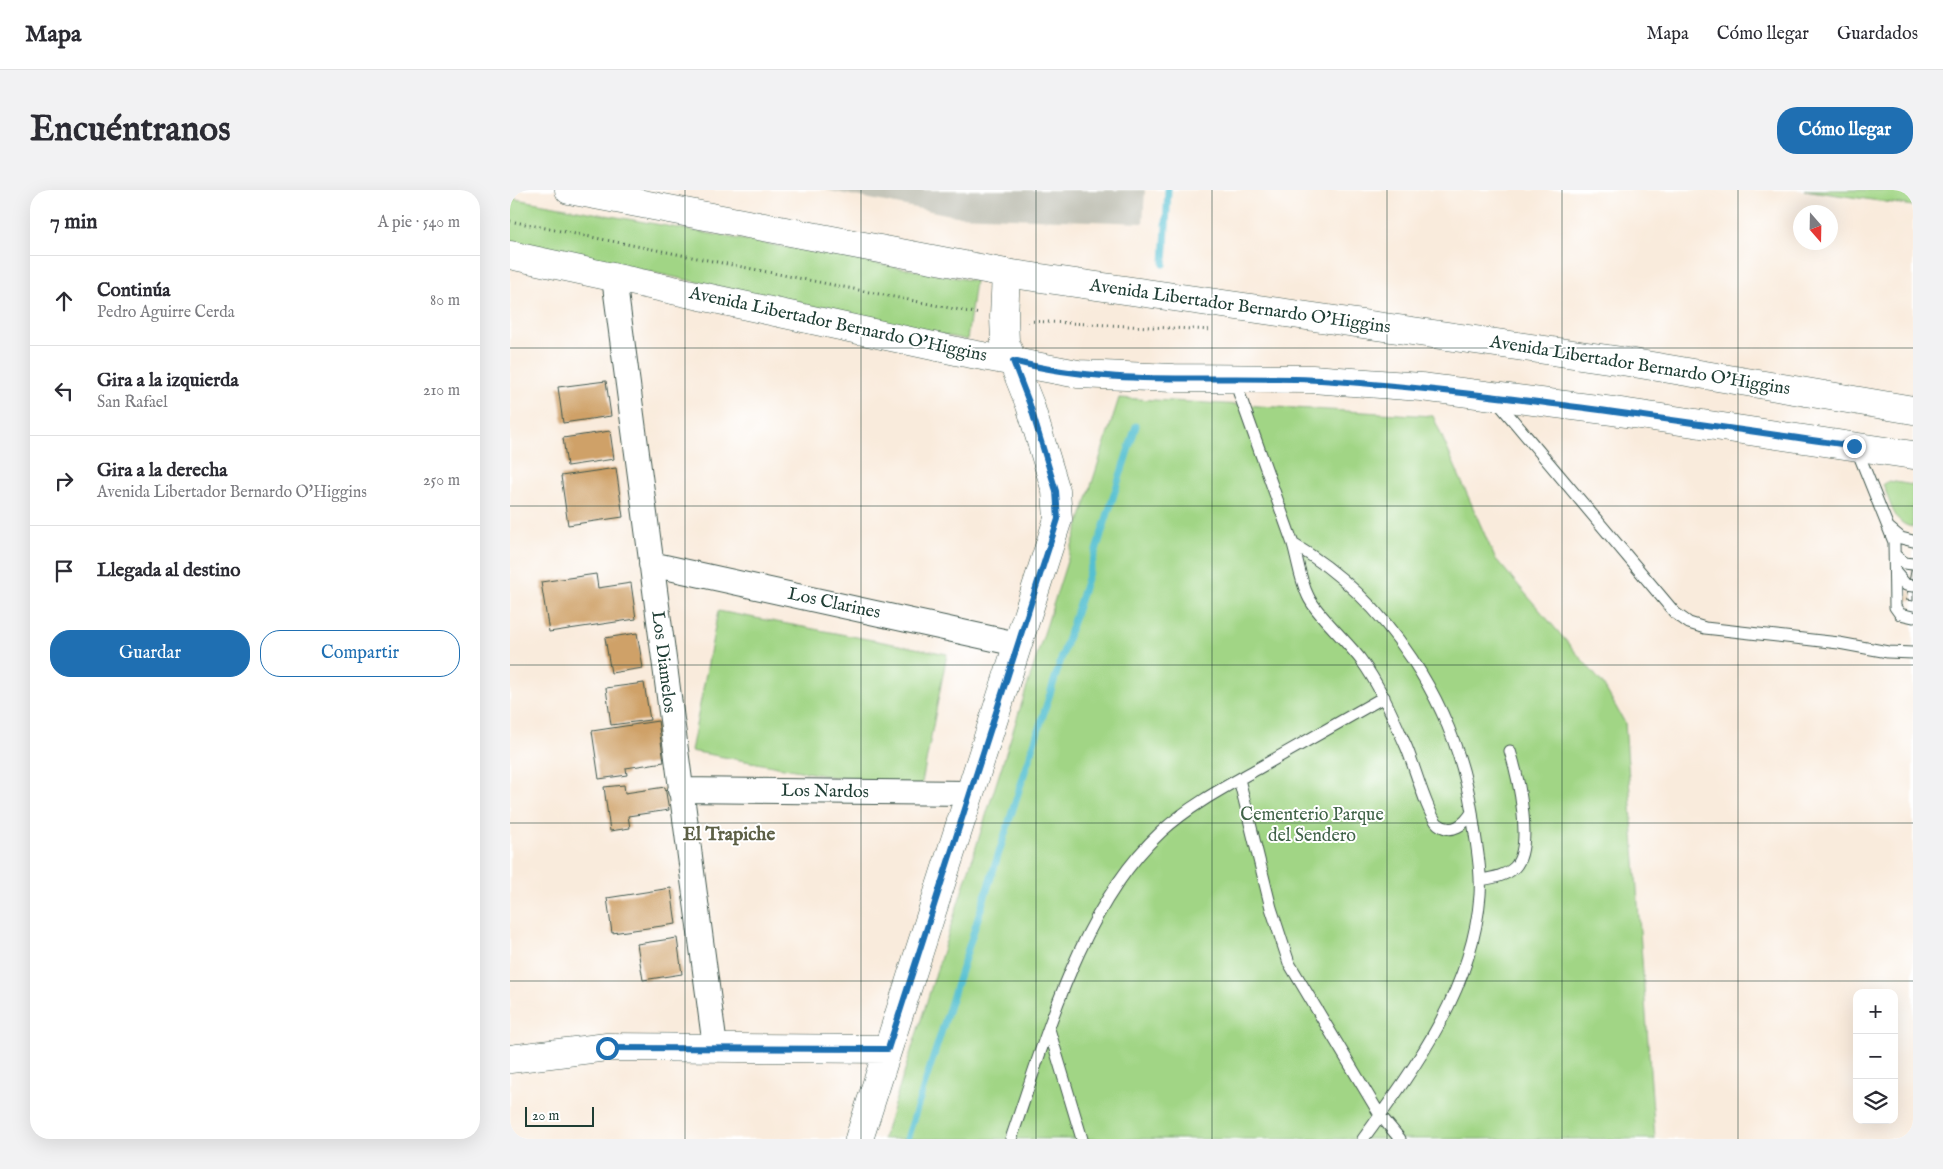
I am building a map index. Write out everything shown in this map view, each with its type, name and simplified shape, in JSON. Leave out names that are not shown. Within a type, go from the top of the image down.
[{"type":"main road","name":"Avenida Libertador Bernardo O'Higgins","points":[[569,190],[1006,273],[1622,361],[1913,410]]},
{"type":"main road","name":"Avenida Libertador Bernardo O'Higgins","points":[[510,255],[961,352],[1078,374],[1174,378],[1332,380],[1421,387],[1913,455]]},
{"type":"main road","points":[[859,1139],[1056,527],[1059,511],[1056,491],[1030,405],[1006,342],[1004,317],[1006,273]]},
{"type":"main road","points":[[510,1059],[607,1048],[888,1049]]},
{"type":"street","name":"Los Diamelos","points":[[614,278],[715,1047]]},
{"type":"street","name":"Los Clarines","points":[[651,564],[1017,644]]},
{"type":"street","name":"Los Nardos","points":[[680,790],[970,793]]},
{"type":"lane","points":[[1233,378],[1293,544],[1307,595],[1362,662],[1384,697],[1437,823],[1446,828],[1457,828],[1463,824],[1472,812]]},
{"type":"lane","points":[[1493,396],[1675,613],[1689,623],[1705,628],[1839,642],[1888,652],[1913,653]]},
{"type":"lane","points":[[1854,446],[1861,456],[1889,528],[1895,555],[1896,607],[1900,614],[1913,617]]},
{"type":"lane","points":[[1889,528],[1901,538],[1913,541]]},
{"type":"lane","points":[[1293,544],[1322,563],[1350,587],[1387,626],[1416,664],[1428,683],[1454,742],[1472,812],[1480,880],[1473,937],[1458,987],[1435,1035],[1363,1139]]},
{"type":"lane","points":[[1895,555],[1904,563],[1913,564]]},
{"type":"lane","points":[[1895,572],[1906,584],[1913,586]]},
{"type":"lane","points":[[1011,1139],[1049,1029],[1085,940],[1118,882],[1143,851],[1173,822],[1239,779],[1384,697]]},
{"type":"lane","points":[[1480,880],[1508,872],[1519,861],[1522,850],[1521,797],[1510,751]]},
{"type":"lane","points":[[1239,779],[1271,908],[1289,963],[1380,1115],[1400,1139]]},
{"type":"lane","points":[[1049,1029],[1082,1139]]},
{"type":"path","points":[[510,222],[969,312]]},
{"type":"shaded area","points":[[825,190],[1145,190],[1143,223],[956,216]]},
{"type":"green space","points":[[1804,190],[1913,190],[1913,206]]},
{"type":"green space","points":[[510,198],[975,281],[967,340],[510,242]]},
{"type":"green space","name":"Cementerio Parque del Sendero","points":[[1119,398],[1433,416],[1495,558],[1603,684],[1625,723],[1655,1139],[883,1139]]},
{"type":"green space","points":[[1889,481],[1913,485],[1913,527],[1901,522],[1893,511],[1883,484]]},
{"type":"green space","points":[[718,611],[947,654],[920,793],[691,751]]},
{"type":"building","points":[[606,381],[611,416],[563,423],[558,387]]},
{"type":"building","points":[[610,431],[614,459],[567,466],[563,438]]},
{"type":"building","points":[[616,468],[623,517],[568,525],[561,476]]},
{"type":"building","points":[[1913,565],[1913,601],[1906,600]]},
{"type":"building","points":[[596,574],[598,588],[631,583],[636,619],[549,632],[541,582]]},
{"type":"building","points":[[637,633],[643,668],[611,673],[605,638]]},
{"type":"building","points":[[644,683],[650,720],[611,725],[606,688]]},
{"type":"building","points":[[658,721],[664,762],[626,768],[627,775],[599,779],[592,731]]},
{"type":"building","points":[[624,785],[625,793],[665,787],[669,810],[628,816],[630,828],[610,831],[604,787]]},
{"type":"building","points":[[671,888],[676,924],[612,933],[607,898]]},
{"type":"building","points":[[677,938],[682,974],[643,980],[637,944]]},
{"type":"waterway","points":[[1164,264],[1168,190]]},
{"type":"waterway","points":[[907,1139],[1136,426]]},
{"type":"district","name":"El Trapiche","points":[[729,835]]},
{"type":"route","points":[[607,1048],[888,1049],[1058,519],[1059,511],[1056,491],[1030,405],[1013,361],[1030,366],[1078,374],[1174,378],[1312,379],[1421,387],[1854,446]]}]
